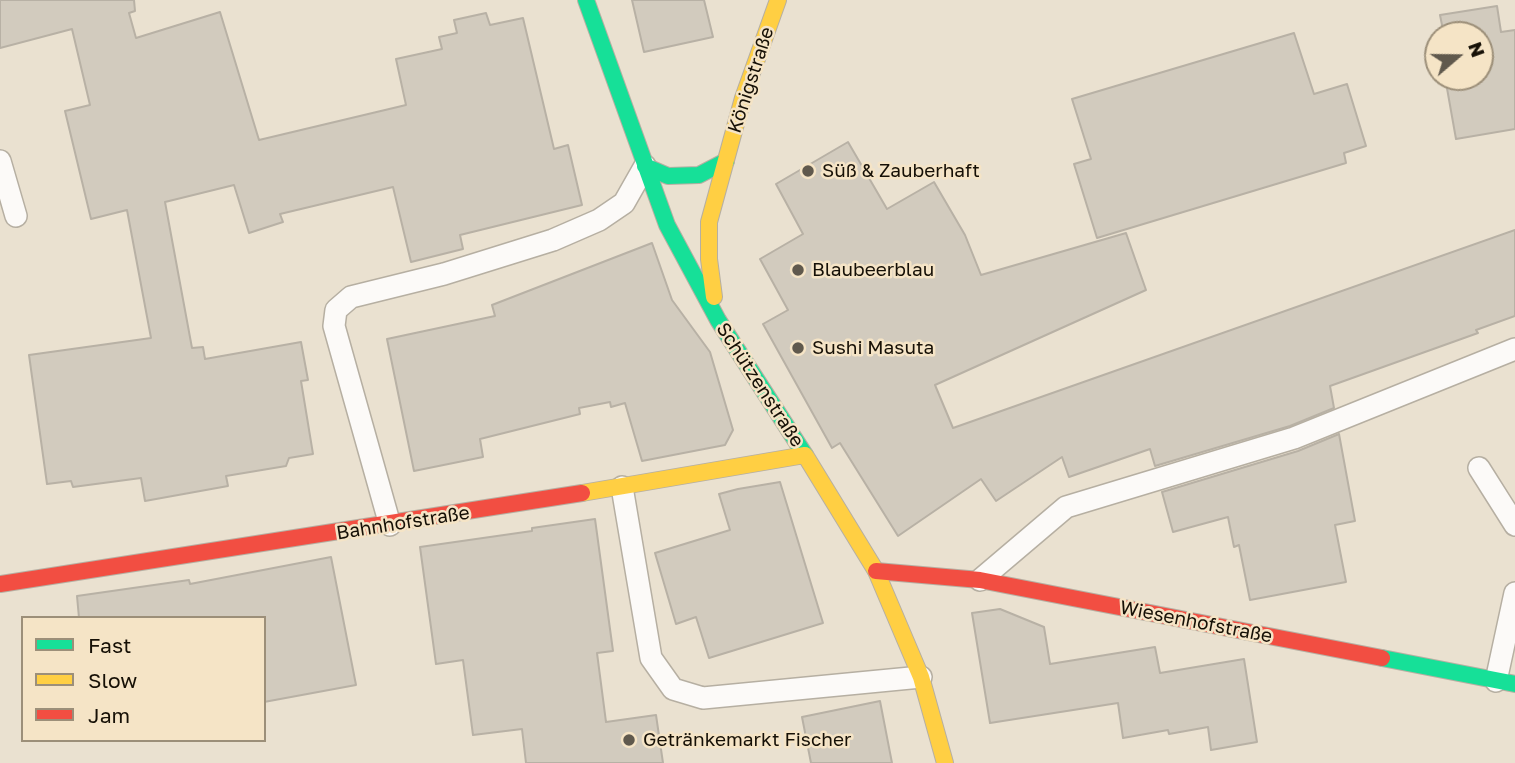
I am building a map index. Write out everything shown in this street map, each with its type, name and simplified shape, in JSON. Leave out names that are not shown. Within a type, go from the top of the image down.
[{"type":"street","name":"Schützenstraße","points":[[586,0],[667,225],[718,320],[876,571],[921,677],[945,763]]},
{"type":"street","name":"Königstraße","points":[[718,320],[709,259],[709,222],[744,98],[778,0]]},
{"type":"street","points":[[645,166],[668,176],[699,175],[726,161]]},
{"type":"street","name":"Bahnhofstraße","points":[[0,584],[390,525],[805,455]]},
{"type":"street","name":"Wiesenhofstraße","points":[[876,571],[980,580],[1505,682]]},
{"type":"lane","points":[[0,161],[16,216]]},
{"type":"lane","points":[[390,525],[334,326],[337,310],[351,297],[444,274],[553,240],[599,220],[624,203],[645,166]]},
{"type":"lane","points":[[980,580],[1066,507],[1294,438],[1515,349]]},
{"type":"lane","points":[[1479,468],[1515,525]]},
{"type":"lane","points":[[622,487],[650,658],[673,689],[703,698],[921,677]]},
{"type":"lane","points":[[1505,682],[1515,593]]},
{"type":"building","points":[[0,0],[134,0],[135,11],[129,13],[136,38],[220,12],[259,140],[406,105],[396,59],[442,49],[439,37],[457,33],[454,20],[486,13],[490,25],[523,18],[554,149],[568,145],[582,205],[460,235],[463,249],[411,262],[393,187],[280,214],[283,222],[249,233],[234,185],[165,202],[192,348],[203,347],[205,359],[301,342],[308,380],[301,381],[313,454],[289,458],[286,466],[226,476],[228,486],[145,501],[141,478],[73,487],[71,481],[47,484],[29,355],[151,338],[127,210],[91,219],[65,111],[90,105],[72,29],[0,48]]},
{"type":"building","points":[[632,0],[704,0],[713,37],[644,52]]},
{"type":"building","points":[[1497,6],[1501,32],[1515,30],[1515,129],[1456,139],[1447,91],[1494,91],[1494,21],[1441,21],[1440,15]]},
{"type":"building","points":[[1294,33],[1314,94],[1347,84],[1366,146],[1344,153],[1346,163],[1097,238],[1074,164],[1091,159],[1072,99]]},
{"type":"building","points":[[848,142],[887,209],[934,182],[965,235],[981,275],[1126,233],[1146,290],[935,385],[953,428],[1515,230],[1515,316],[1476,330],[1478,333],[1330,386],[1334,408],[1290,426],[1155,466],[1150,449],[1069,477],[1062,457],[996,501],[981,479],[898,536],[840,443],[832,448],[763,324],[788,310],[760,259],[803,234],[776,184]]},
{"type":"building","points":[[652,243],[672,300],[710,352],[733,430],[725,445],[642,461],[625,403],[611,407],[610,402],[579,408],[580,414],[480,439],[483,457],[414,471],[387,339],[495,316],[492,305]]},
{"type":"building","points":[[1339,434],[1355,521],[1335,525],[1346,582],[1250,600],[1239,545],[1234,547],[1228,517],[1173,532],[1162,492],[1298,451]]},
{"type":"building","points":[[780,482],[823,623],[709,658],[696,617],[676,624],[655,553],[730,530],[719,494]]},
{"type":"building","points":[[595,519],[613,651],[597,653],[606,722],[656,715],[663,763],[526,763],[522,729],[473,735],[463,660],[436,664],[420,547]]},
{"type":"building","points":[[331,557],[356,685],[266,702],[266,616],[79,616],[77,596],[189,580],[190,584]]},
{"type":"building","points":[[1000,609],[1044,627],[1050,664],[1155,647],[1160,673],[1244,659],[1257,742],[1211,750],[1208,727],[1169,734],[1168,730],[1123,738],[1118,703],[990,723],[972,613]]},
{"type":"building","points":[[880,701],[892,763],[811,763],[802,717]]},
{"type":"traffic: fast","points":[[586,0],[667,225],[718,320],[805,455]]},
{"type":"traffic: fast","points":[[645,166],[668,176],[699,175],[726,161]]},
{"type":"traffic: fast","points":[[1382,658],[1515,684]]},
{"type":"traffic: slow","points":[[714,297],[709,259],[709,222],[743,98],[778,0]]},
{"type":"traffic: slow","points":[[805,455],[876,571],[921,677],[945,763]]},
{"type":"traffic: slow","points":[[582,493],[805,455]]},
{"type":"traffic: jam","points":[[0,584],[582,493]]},
{"type":"traffic: jam","points":[[876,571],[980,580],[1382,658]]},
{"type":"place","name":"Süß & Zauberhaft","points":[[808,171]]},
{"type":"place","name":"Blaubeerblau","points":[[798,270]]},
{"type":"place","name":"Sushi Masuta","points":[[798,348]]},
{"type":"place","name":"Getränkemarkt Fischer","points":[[629,740]]}]
